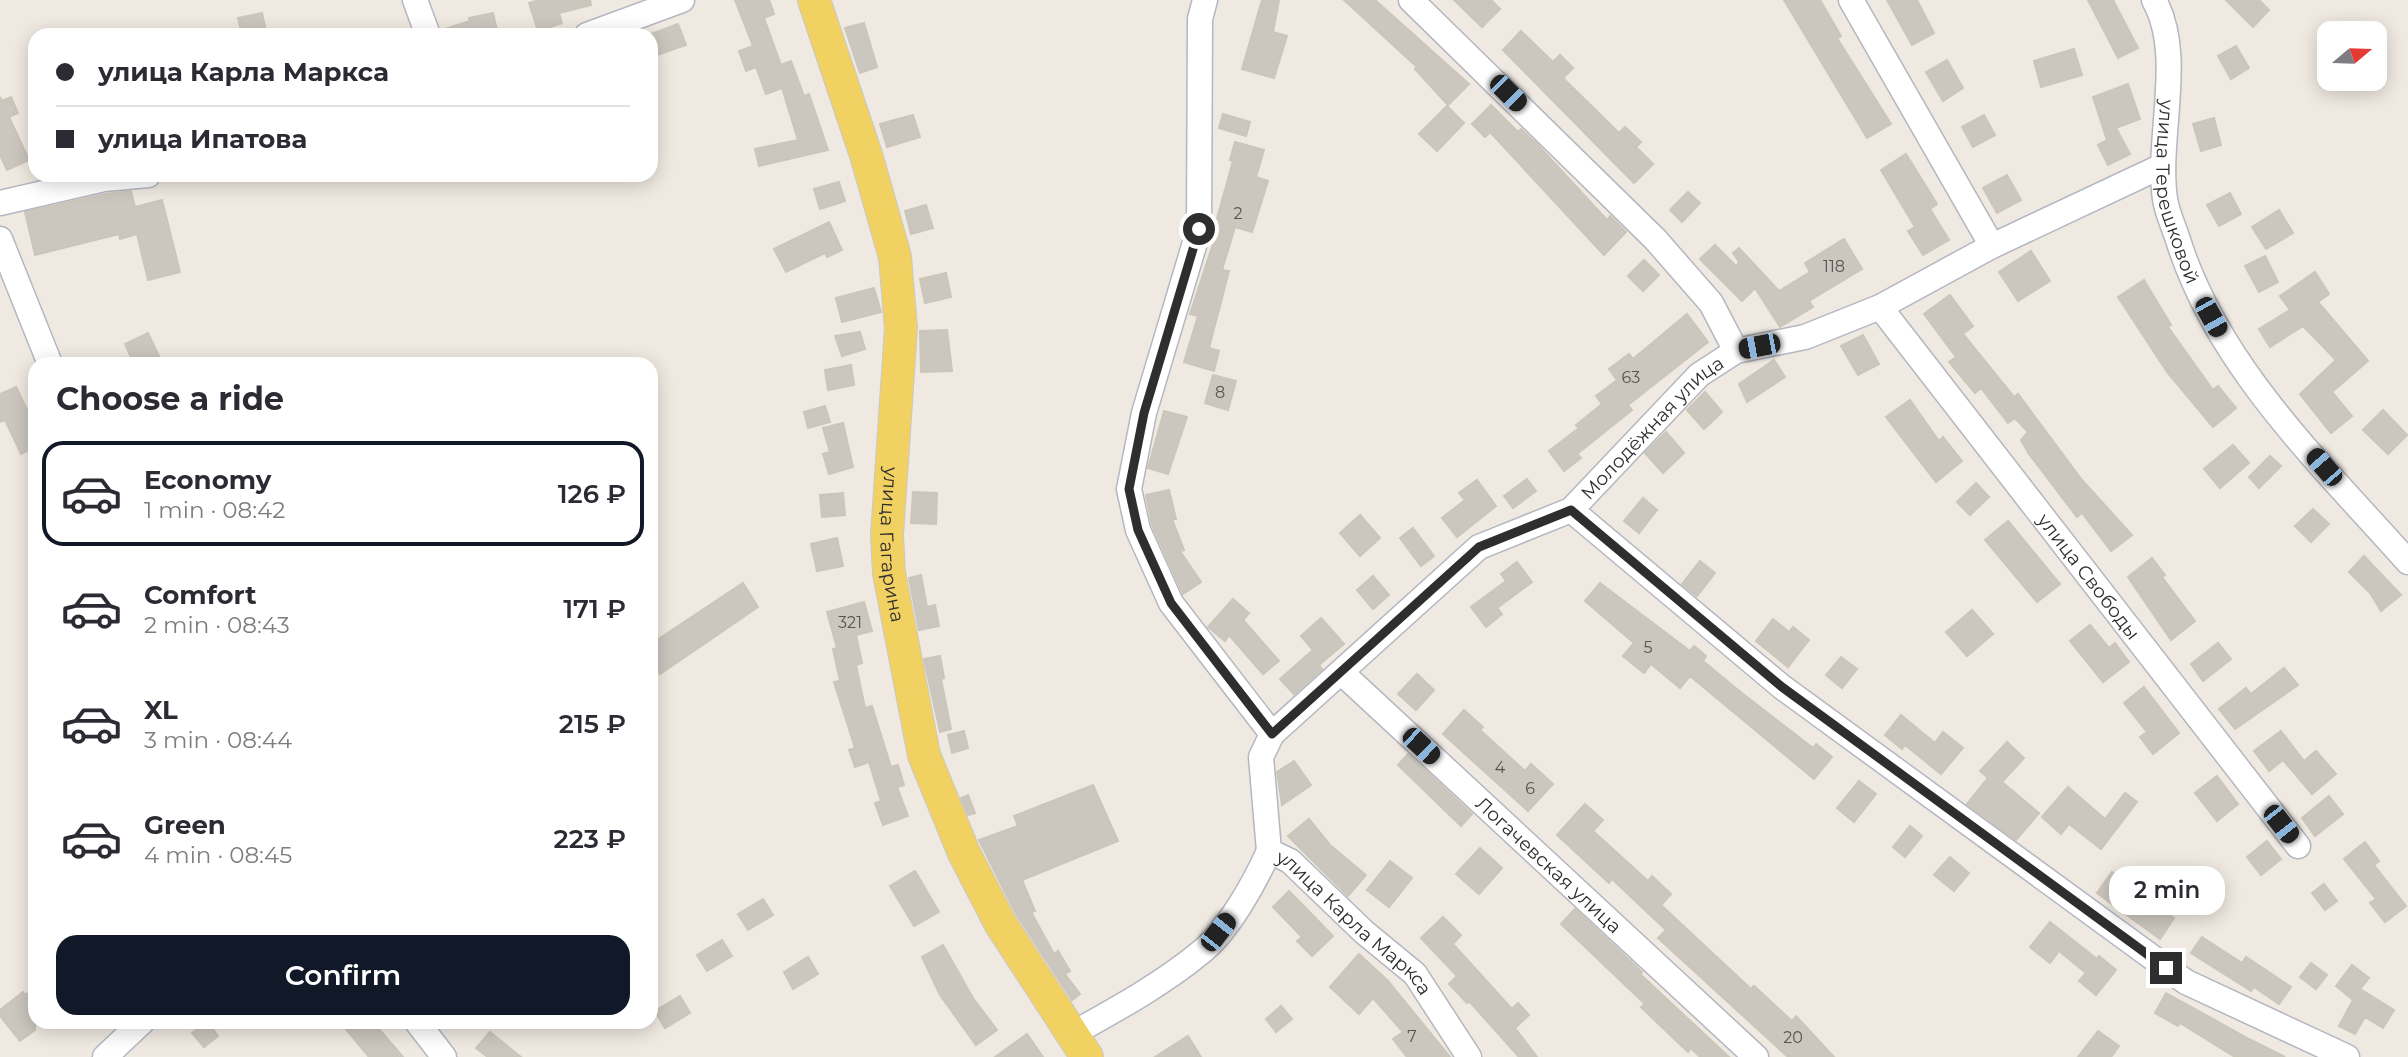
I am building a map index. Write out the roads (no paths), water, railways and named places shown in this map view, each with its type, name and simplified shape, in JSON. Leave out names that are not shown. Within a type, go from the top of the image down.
[{"type":"main road","name":"улица Гагарина","points":[[814,0],[867,158],[895,257],[901,328],[887,535],[889,573],[925,755],[964,853],[1000,923],[1079,1045]]},
{"type":"street","points":[[415,0],[425,28]]},
{"type":"street","points":[[606,28],[682,0]]},
{"type":"street","points":[[1205,0],[1200,19],[1199,229],[1144,413],[1129,489],[1138,530],[1171,603],[1272,734]]},
{"type":"street","name":"Молодёжная улица","points":[[1411,0],[1656,239],[1711,303],[1736,351]]},
{"type":"street","points":[[1852,0],[1992,246]]},
{"type":"street","name":"улица Терешковой","points":[[2163,5],[2167,89],[2162,166],[2165,201],[2190,280],[2231,353],[2290,429],[2408,562]]},
{"type":"street","name":"Молодёжная улица","points":[[1272,734],[1479,547],[1571,510],[1699,375],[1736,351],[1805,338],[1880,307],[1992,246],[2162,166]]},
{"type":"street","points":[[0,203],[95,182]]},
{"type":"street","points":[[0,239],[47,357]]},
{"type":"street","name":"улица Свободы","points":[[1880,307],[2298,846]]},
{"type":"street","points":[[1571,510],[1782,687],[2186,982],[2347,1057]]},
{"type":"street","name":"Логачевская улица","points":[[1342,673],[1756,1057]]},
{"type":"street","name":"улица Карла Маркса","points":[[1272,734],[1261,757],[1269,851],[1290,861],[1364,932],[1415,974],[1469,1057]]},
{"type":"street","points":[[1079,1045],[1114,1010],[1202,952],[1251,890],[1269,851]]},
{"type":"street","points":[[106,1057],[135,1029]]},
{"type":"street","points":[[422,1029],[443,1057]]}]
